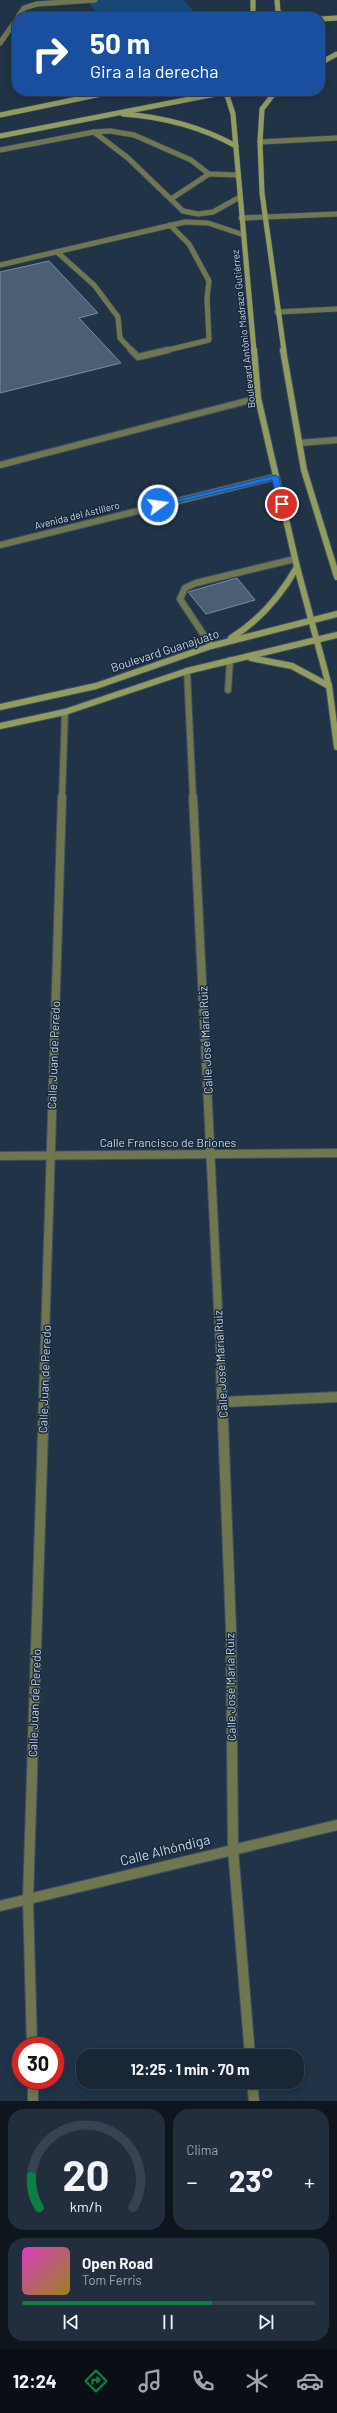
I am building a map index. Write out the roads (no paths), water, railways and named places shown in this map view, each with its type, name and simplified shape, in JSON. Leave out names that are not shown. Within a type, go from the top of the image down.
[{"type":"street","points":[[22,12],[24,8],[37,4],[95,0]]},
{"type":"street","points":[[253,0],[253,12]]},
{"type":"street","points":[[277,0],[279,12]]},
{"type":"street","points":[[325,19],[337,18]]},
{"type":"street","points":[[0,43],[12,26]]},
{"type":"street","points":[[325,59],[337,54]]},
{"type":"street","points":[[0,115],[92,96]]},
{"type":"street","points":[[0,136],[204,96]]},
{"type":"street","name":"Boulevard Antônio Madrazo Gutiérrez","points":[[226,96],[233,114],[258,398],[296,563],[329,686],[337,748]]},
{"type":"street","points":[[272,96],[262,109],[260,142],[265,217],[277,312],[304,470],[336,568],[337,576]]},
{"type":"street","points":[[110,114],[175,120],[213,133],[236,146]]},
{"type":"street","points":[[0,150],[94,132],[110,131],[134,135],[191,160],[209,174]]},
{"type":"street","points":[[94,132],[171,199],[183,211],[185,222]]},
{"type":"street","points":[[260,142],[337,138]]},
{"type":"street","points":[[171,199],[209,174],[238,175]]},
{"type":"street","points":[[183,211],[196,213],[217,211],[231,205],[240,197]]},
{"type":"street","points":[[241,218],[337,214]]},
{"type":"street","points":[[0,265],[185,222],[208,223],[244,235]]},
{"type":"street","points":[[57,252],[94,285],[118,317],[120,338],[138,357],[209,340],[207,298],[209,281],[189,244],[170,225]]},
{"type":"street","points":[[277,312],[337,309]]},
{"type":"street","points":[[0,465],[258,398]]},
{"type":"street","points":[[299,443],[337,440]]},
{"type":"street","name":"Avenida del Astillero","points":[[0,546],[71,526],[275,477]]},
{"type":"street","points":[[223,643],[257,621],[270,609],[287,586],[296,563]]},
{"type":"street","points":[[211,646],[180,599],[181,592],[184,588],[203,581],[296,563]]},
{"type":"street","name":"Boulevard Guanajuato","points":[[0,707],[96,686],[211,646],[337,614]]},
{"type":"street","points":[[0,726],[65,712],[187,671],[317,638],[337,635]]},
{"type":"street","points":[[244,657],[262,659],[292,666],[329,686]]},
{"type":"street","points":[[228,690],[230,660]]},
{"type":"street","name":"Calle José María Ruiz","points":[[187,671],[223,1402],[230,1629],[233,1849],[249,2049]]},
{"type":"street","name":"Calle Juan de Peredo","points":[[32,2037],[28,1899],[65,712]]},
{"type":"street","name":"Calle Francisco de Briones","points":[[0,1156],[337,1154]]},
{"type":"street","points":[[223,1402],[337,1397]]},
{"type":"street","name":"Calle Alhóndiga","points":[[0,1906],[337,1825]]},
{"type":"street","points":[[33,2089],[33,2101]]},
{"type":"street","points":[[253,2089],[254,2101]]}]
